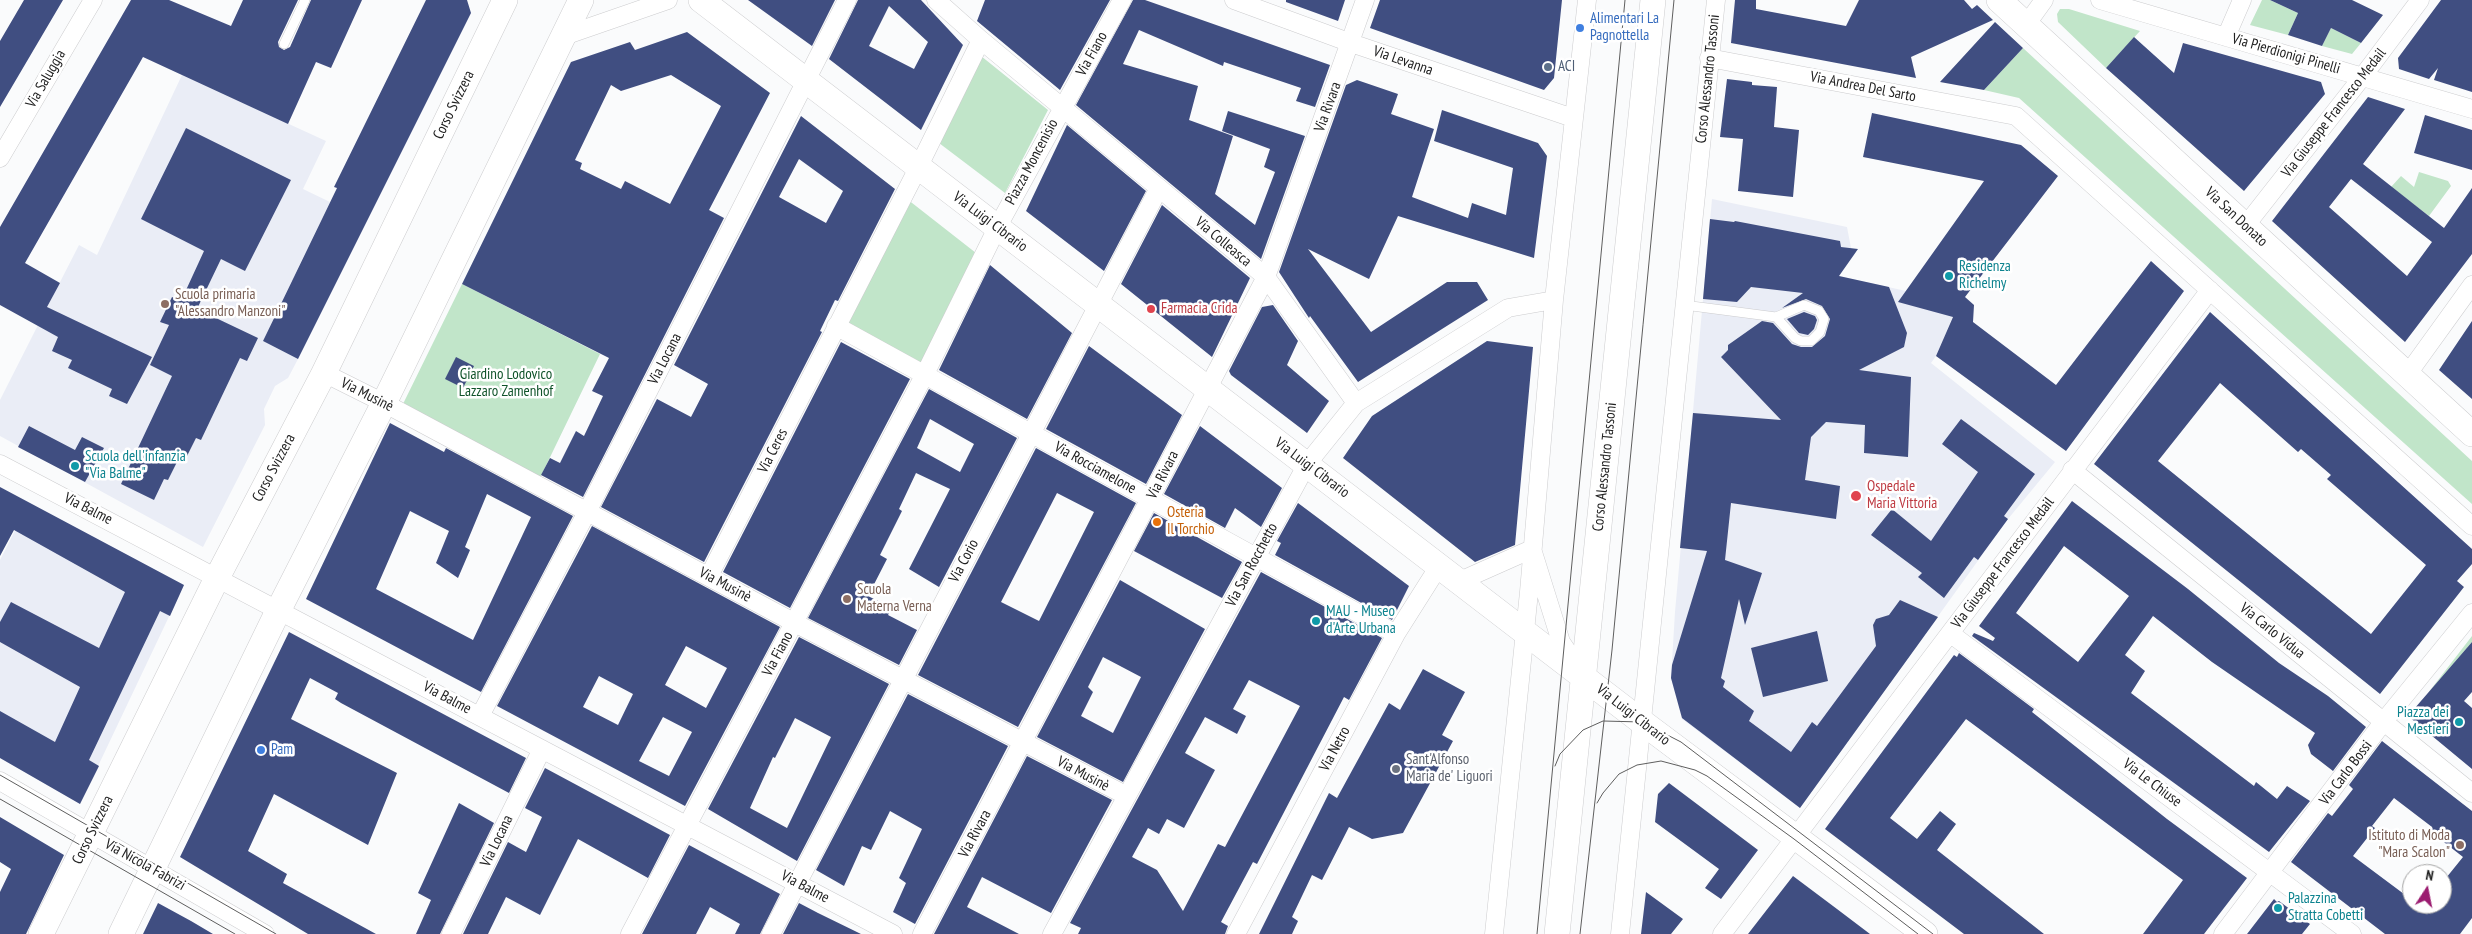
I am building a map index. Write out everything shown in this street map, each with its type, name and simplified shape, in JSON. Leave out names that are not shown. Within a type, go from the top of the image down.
[{"type":"street","name":"Via Saluggia","points":[[0,158],[93,0]]},
{"type":"street","points":[[121,934],[154,870],[279,609],[384,403],[581,0]]},
{"type":"street","points":[[564,36],[668,0]]},
{"type":"street","name":"Via Luigi Cibrario","points":[[701,0],[804,81],[1642,722],[1925,934]]},
{"type":"street","name":"Via Locana","points":[[480,716],[588,510],[804,81],[847,0]]},
{"type":"street","points":[[925,374],[836,326],[918,168],[981,40],[936,0]]},
{"type":"street","name":"Via Fiano","points":[[1062,107],[1122,0]]},
{"type":"street","name":"Via Levanna","points":[[1234,0],[1351,43],[1573,118]]},
{"type":"street","name":"Via Rivara","points":[[922,934],[1266,277],[1365,0]]},
{"type":"street","points":[[1494,934],[1525,631],[1554,300],[1587,0]]},
{"type":"street","name":"Corso Alessandro Tassoni","points":[[1557,934],[1653,0]]},
{"type":"street","name":"Corso Alessandro Tassoni","points":[[1620,934],[1716,0]]},
{"type":"street","name":"Via San Donato","points":[[1999,0],[2472,434]]},
{"type":"street","points":[[2026,24],[2038,11],[2044,0]]},
{"type":"street","name":"Via Pierdionigi Pinelli","points":[[2100,0],[2472,109]]},
{"type":"street","points":[[2226,37],[2242,0]]},
{"type":"street","name":"Via Giuseppe Francesco Medail","points":[[2246,225],[2420,0]]},
{"type":"street","name":"Corso Svizzera","points":[[41,934],[218,576],[324,373],[500,4]]},
{"type":"street","name":"Piazza Moncenisio","points":[[925,374],[997,228],[1062,107],[981,40]]},
{"type":"street","name":"Via Andrea Del Sarto","points":[[1710,58],[2016,116],[2210,290]]},
{"type":"street","name":"Via Colleasca","points":[[1062,107],[1266,277],[1356,403]]},
{"type":"street","name":"Via Corio","points":[[771,934],[1159,188]]},
{"type":"street","points":[[2407,375],[2472,285]]},
{"type":"street","points":[[2210,290],[2472,526]]},
{"type":"street","name":"Via Giuseppe Francesco Medail","points":[[1722,934],[2210,290]]},
{"type":"street","name":"Via San Rocchetto","points":[[1052,934],[1307,464],[1356,403],[1508,308],[1554,300]]},
{"type":"street","name":"Via Ceres","points":[[709,576],[836,326]]},
{"type":"street","name":"Via Musinè","points":[[324,373],[588,510],[795,623],[1127,796]]},
{"type":"street","name":"Via Fiano","points":[[630,934],[925,374]]},
{"type":"street","name":"Via Rocciamelone","points":[[925,374],[1396,634]]},
{"type":"street","name":"Via Balme","points":[[0,464],[218,576],[893,934]]},
{"type":"street","name":"Via Carlo Vidua","points":[[2072,470],[2472,793]]},
{"type":"street","points":[[1532,549],[1561,642],[1584,676]]},
{"type":"street","points":[[1460,582],[1532,549]]},
{"type":"street","name":"Via Netro","points":[[1236,934],[1396,634],[1439,566]]},
{"type":"street","name":"Via Carlo Bossi","points":[[2223,934],[2384,721],[2472,613]]},
{"type":"street","name":"Via Le Chiuse","points":[[1951,634],[2352,934]]},
{"type":"street","name":"Via Locana","points":[[451,934],[542,749]]},
{"type":"street","name":"Via Nicola Fabrizi","points":[[0,781],[265,934]]},
{"type":"lane","points":[[284,44],[305,0]]},
{"type":"lane","points":[[1684,305],[1776,317],[1804,305],[1819,311],[1824,319],[1820,332],[1811,341],[1795,338],[1776,317]]},
{"type":"shaded area","name":"Scuola primaria \"Alessandro Manzoni\"","points":[[182,75],[326,141],[303,189],[330,202],[263,341],[298,359],[288,378],[275,386],[264,409],[265,425],[203,547],[0,436],[0,400],[79,245],[97,255]]},
{"type":"shaded area","name":"Ospedale Maria Vittoria","points":[[1712,199],[1847,227],[1851,248],[1856,252],[1839,276],[1906,291],[1956,309],[1936,356],[1931,363],[2055,462],[2008,519],[1800,808],[1682,719],[1671,678],[1675,612]]},
{"type":"shaded area","points":[[29,503],[184,585],[80,804],[0,758],[0,560]]},
{"type":"green space","points":[[2262,0],[2270,0],[2298,13],[2288,35],[2250,25]]},
{"type":"green space","points":[[2060,9],[2069,9],[2140,31],[2106,68],[2058,22],[2057,14]]},
{"type":"green space","points":[[2331,28],[2361,43],[2352,54],[2322,46]]},
{"type":"green space","points":[[2023,48],[2472,461],[2472,504],[2019,98],[1984,90]]},
{"type":"green space","points":[[981,56],[1048,110],[1005,193],[939,143]]},
{"type":"green space","points":[[2419,172],[2448,181],[2451,186],[2429,216],[2391,187],[2401,176],[2414,187]]},
{"type":"green space","points":[[907,199],[976,253],[922,363],[844,321]]},
{"type":"green space","name":"Giardino Lodovico Lazzaro Zamenhof","points":[[462,284],[600,354],[539,480],[401,408]]},
{"type":"green space","points":[[2472,636],[2472,642],[2428,693]]},
{"type":"building","points":[[24,0],[63,0],[0,107],[0,41]]},
{"type":"building","points":[[131,0],[169,0],[231,26],[243,0],[298,0],[278,42],[279,47],[284,50],[290,47],[311,0],[362,0],[331,68],[316,62],[288,124],[143,57],[25,263],[60,283],[47,307],[152,357],[127,404],[109,396],[112,389],[68,368],[72,360],[52,351],[58,337],[0,305],[0,227]]},
{"type":"building","points":[[426,0],[467,0],[471,13],[298,359],[263,341],[337,188],[334,187]]},
{"type":"building","points":[[748,0],[835,0],[812,46]]},
{"type":"building","points":[[858,0],[921,0],[963,45],[921,130],[829,59]],"holes":[[[889,6],[928,42],[914,69],[869,46]]]},
{"type":"building","points":[[985,0],[1110,0],[1060,90],[977,21]]},
{"type":"building","points":[[1133,0],[1145,0],[1330,65],[1315,107],[1296,101],[1301,88],[1224,62],[1223,66],[1139,30],[1123,64],[1198,86],[1189,120],[1233,136],[1215,194],[1255,225],[1275,172],[1264,167],[1270,149],[1222,131],[1228,111],[1305,136],[1261,259],[1076,105]]},
{"type":"building","points":[[1286,0],[1345,0],[1338,21],[1286,2]]},
{"type":"building","points":[[1380,0],[1562,0],[1554,78],[1544,90],[1370,28]]},
{"type":"building","points":[[1735,0],[1756,0],[1756,9],[1846,26],[1859,0],[1964,0],[1972,9],[1977,5],[1993,20],[1911,57],[1916,78],[1731,43]]},
{"type":"building","points":[[2270,0],[2352,0],[2383,15],[2361,43],[2331,28],[2322,46],[2288,35],[2298,13]]},
{"type":"building","points":[[2441,0],[2472,0],[2472,92],[2434,80],[2438,68],[2429,79],[2399,69],[2398,58]]},
{"type":"building","points":[[1995,22],[2023,48],[1984,90],[1940,82]]},
{"type":"building","points":[[687,32],[770,93],[709,210],[724,218],[583,497],[541,475],[550,458],[560,463],[576,431],[584,436],[603,396],[592,391],[609,358],[462,284],[571,62],[630,42],[635,50]],"holes":[[[671,75],[721,106],[670,204],[625,181],[621,189],[580,169],[582,163],[575,160],[611,85],[621,91]]]},
{"type":"building","points":[[2134,37],[2174,73],[2183,43],[2321,82],[2325,94],[2244,191],[2106,68]]},
{"type":"building","points":[[1727,79],[1752,82],[1752,85],[1777,87],[1774,127],[1799,130],[1793,197],[1738,191],[1743,139],[1720,137]]},
{"type":"building","points":[[1357,80],[1398,94],[1391,114],[1434,129],[1412,197],[1468,218],[1472,203],[1506,215],[1513,168],[1434,141],[1442,110],[1538,143],[1547,156],[1534,258],[1398,216],[1369,279],[1308,249],[1371,332],[1447,282],[1477,282],[1488,300],[1358,382],[1310,316],[1309,318],[1279,272],[1346,85]]},
{"type":"building","points":[[2368,97],[2405,109],[2363,164],[2444,228],[2472,188],[2472,254],[2405,342],[2272,221]],"holes":[[[2351,179],[2432,242],[2407,276],[2329,207]]]},
{"type":"building","name":"Residenza Richelmy","points":[[1872,113],[2021,145],[2058,176],[1965,297],[1974,305],[1973,322],[2056,385],[2151,261],[2184,291],[2066,451],[1936,356],[1953,317],[1898,302],[1984,181],[1863,157]]},
{"type":"building","points":[[2425,115],[2472,130],[2472,170],[2414,153]]},
{"type":"building","points":[[801,116],[895,189],[838,301],[835,300],[820,331],[822,332],[704,562],[601,507],[657,399],[691,417],[708,384],[674,365]],"holes":[[[799,159],[843,191],[826,223],[779,197]]]},
{"type":"building","points":[[1067,125],[1146,191],[1104,271],[1026,211]]},
{"type":"building","points":[[186,128],[291,180],[245,271],[221,259],[197,309],[258,338],[247,361],[240,358],[201,440],[196,438],[185,460],[179,458],[168,480],[164,479],[154,500],[121,484],[172,376],[150,365],[169,325],[160,322],[172,297],[181,301],[204,251],[141,219]]},
{"type":"building","points":[[1162,205],[1250,278],[1212,357],[1121,284]]},
{"type":"building","points":[[1710,219],[1735,221],[1840,241],[1841,247],[1858,249],[1839,276],[1889,287],[1907,333],[1904,347],[1859,370],[1911,377],[1908,457],[1864,453],[1865,425],[1826,422],[1811,437],[1805,480],[1840,486],[1836,519],[1731,503],[1725,560],[1762,573],[1745,625],[1739,599],[1721,678],[1725,681],[1723,687],[1754,711],[1749,721],[1791,752],[1812,722],[1817,726],[1876,646],[1873,625],[1876,619],[1889,615],[1900,600],[1938,617],[1800,808],[1682,718],[1671,678],[1672,665],[1707,551],[1680,548],[1693,413],[1781,420],[1721,357],[1728,350],[1728,345],[1762,321],[1773,323],[1792,344],[1801,347],[1812,347],[1825,336],[1830,319],[1822,306],[1806,299],[1782,308],[1803,293],[1751,287],[1737,302],[1703,299]]},
{"type":"building","points":[[990,265],[1072,333],[1027,419],[939,370]]},
{"type":"building","points":[[1273,305],[1298,341],[1287,365],[1329,401],[1307,433],[1231,375],[1229,371],[1262,307]]},
{"type":"building","points":[[1804,312],[1815,316],[1817,320],[1814,329],[1808,335],[1799,333],[1787,319]]},
{"type":"building","points":[[2210,312],[2472,549],[2472,564],[2457,581],[2464,587],[2380,694],[2094,464]],"holes":[[[2220,383],[2298,452],[2301,449],[2331,475],[2327,479],[2426,565],[2371,634],[2158,461]]]},
{"type":"building","points":[[2472,321],[2472,399],[2439,370]]},
{"type":"building","points":[[1487,341],[1533,347],[1515,545],[1475,562],[1343,458],[1372,416]]},
{"type":"building","points":[[841,342],[910,379],[790,608],[723,572]]},
{"type":"building","points":[[1089,346],[1182,415],[1146,484],[1046,429]]},
{"type":"building","points":[[456,357],[474,366],[463,388],[445,379]]},
{"type":"building","points":[[929,389],[1017,438],[939,587],[909,569],[950,489],[916,473],[899,509],[902,511],[880,555],[887,559],[868,596],[892,608],[888,615],[917,630],[899,665],[808,618]],"holes":[[[930,419],[974,444],[960,472],[917,448]]]},
{"type":"building","points":[[1961,419],[2035,474],[2004,516],[2008,519],[1978,560],[1974,557],[1944,598],[1918,577],[1922,573],[1871,535],[1892,509],[1931,541],[1978,472],[1942,444]]},
{"type":"building","points":[[390,423],[444,452],[446,448],[573,516],[481,692],[306,599]],"holes":[[[487,494],[531,517],[473,640],[376,589],[410,511],[449,531],[436,563],[458,578],[470,550],[465,547]]]},
{"type":"building","name":"Scuola dell'infanzia \"Via Balme\"","points":[[29,426],[75,450],[82,437],[104,448],[85,482],[18,447]]},
{"type":"building","points":[[1200,426],[1282,488],[1261,527],[1235,508],[1225,528],[1164,494]]},
{"type":"building","points":[[1036,448],[1136,503],[1018,727],[918,675]],"holes":[[[1057,493],[1094,512],[1039,621],[1001,602]]]},
{"type":"building","points":[[0,487],[184,585],[170,616],[160,611],[89,760],[99,766],[80,804],[0,758],[0,711],[55,742],[80,687],[0,642],[0,622],[11,602],[99,648],[125,592],[14,530],[0,556]]},
{"type":"building","points":[[2072,501],[2188,589],[2279,663],[2328,696],[2366,727],[2333,771],[2311,754],[2308,745],[2315,733],[2212,662],[2153,616],[2125,655],[2145,671],[2131,693],[2254,786],[2256,782],[2277,799],[2287,786],[2310,801],[2269,852],[1972,636],[1974,633],[1993,641],[1995,638],[1979,626]],"holes":[[[2064,546],[2129,596],[2078,662],[2016,613]]]},
{"type":"building","points":[[1298,503],[1409,586],[1392,620],[1275,555],[1281,543],[1277,541]]},
{"type":"building","points":[[1154,513],[1242,562],[1222,598],[1134,551]]},
{"type":"building","points":[[592,526],[780,627],[685,806],[497,706]],"holes":[[[686,646],[727,668],[706,708],[665,685]],[[599,676],[633,694],[618,725],[583,707]],[[663,717],[692,732],[669,776],[639,761]]]},
{"type":"building","points":[[1261,572],[1382,638],[1349,700],[1344,697],[1257,864],[1253,862],[1221,922],[1228,926],[1225,934],[1078,934],[1081,928],[1070,923]],"holes":[[[1249,680],[1300,706],[1225,847],[1218,844],[1183,911],[1157,870],[1132,857],[1148,828],[1159,834],[1167,819],[1184,828],[1215,770],[1185,753],[1205,717],[1237,734],[1246,716],[1233,709]]]},
{"type":"building","points":[[1120,580],[1205,629],[1123,782],[1037,737]],"holes":[[[1103,657],[1141,677],[1113,733],[1081,716],[1093,692],[1088,687]]]},
{"type":"building","points":[[1817,631],[1828,681],[1763,697],[1751,648]]},
{"type":"building","points":[[289,632],[526,758],[509,793],[341,703],[335,699],[338,693],[310,678],[291,719],[397,773],[368,845],[274,794],[248,851],[287,874],[283,883],[376,934],[308,934],[180,857]]},
{"type":"building","points":[[799,637],[889,684],[797,861],[708,809]],"holes":[[[795,718],[831,737],[787,828],[750,808],[773,757],[775,758]]]},
{"type":"building","points":[[2472,642],[2472,692],[2464,701],[2472,708],[2472,769],[2408,716]]},
{"type":"building","points":[[1959,653],[2034,709],[2032,712],[2167,819],[2247,878],[2204,934],[2143,934],[2183,880],[1966,719],[1890,818],[1917,839],[1940,811],[1956,824],[1937,850],[2044,934],[1964,934],[1825,829],[1954,655],[1957,657]]},
{"type":"building","name":"Sant'Alfonso Maria de' Liguori","points":[[1423,669],[1465,692],[1442,735],[1453,741],[1403,833],[1372,839],[1349,827],[1322,880],[1312,875],[1292,917],[1298,921],[1292,934],[1259,934],[1329,793],[1337,798],[1389,703],[1400,710]]},
{"type":"building","points":[[908,694],[1008,746],[915,924],[893,912],[906,883],[899,878],[922,829],[890,811],[871,850],[862,846],[844,886],[816,870]]},
{"type":"building","points":[[2382,741],[2472,811],[2472,918],[2460,934],[2385,934],[2291,862],[2328,813],[2332,816],[2353,789],[2349,785]],"holes":[[[2394,798],[2432,827],[2431,832],[2463,857],[2452,871],[2452,914],[2402,914],[2402,893],[2353,856],[2375,828],[2372,826]]]},
{"type":"building","points":[[1027,756],[1112,800],[1051,913],[982,877],[967,907],[1019,934],[934,934]]},
{"type":"building","points":[[545,768],[670,835],[648,878],[578,839],[540,915],[506,897],[488,934],[463,934],[508,842],[526,852],[542,817],[525,808]]},
{"type":"building","points":[[1669,783],[1758,850],[1721,899],[1705,888],[1719,869],[1655,822],[1658,794]]},
{"type":"building","points":[[459,803],[494,823],[440,934],[416,934],[431,900],[418,893]]},
{"type":"building","points":[[0,817],[64,855],[26,934],[0,934],[0,892],[11,869],[0,862]]},
{"type":"building","points":[[689,845],[780,894],[760,934],[735,934],[740,924],[710,907],[696,934],[642,934]]},
{"type":"building","points":[[1793,876],[1837,909],[1870,934],[1748,934]]},
{"type":"building","points":[[1646,892],[1683,919],[1671,934],[1641,934]]},
{"type":"building","name":"Palazzina Stratta Cobetti","points":[[2274,899],[2310,924],[2302,934],[2247,934]]},
{"type":"building","points":[[158,903],[191,921],[213,934],[143,934]]},
{"type":"building","points":[[799,903],[818,913],[861,934],[783,934]]},
{"type":"tram line","points":[[1537,934],[1625,0]]},
{"type":"tram line","points":[[1580,934],[1612,650],[1674,0]]},
{"type":"tram line","points":[[1555,766],[1560,754],[1583,730],[1603,721],[1642,722],[1681,742],[1933,934]]},
{"type":"tram line","points":[[1597,803],[1619,774],[1637,765],[1661,761],[1695,770],[1707,776],[1794,839],[1918,934]]},
{"type":"tram line","points":[[0,775],[276,934]]},
{"type":"tram line","points":[[0,799],[235,934]]},
{"type":"place","name":"Alimentari La Pagnottella","points":[[1580,28]]},
{"type":"place","name":"ACI","points":[[1548,67]]},
{"type":"place","name":"Residenza Richelmy","points":[[1949,276]]},
{"type":"place","name":"Scuola primaria \"Alessandro Manzoni\"","points":[[165,304]]},
{"type":"place","name":"Farmacia Crida","points":[[1151,309]]},
{"type":"place","name":"Scuola dell'infanzia \"Via Balme\"","points":[[75,466]]},
{"type":"place","name":"Ospedale Maria Vittoria","points":[[1856,496]]},
{"type":"place","name":"Osteria Il Torchio","points":[[1157,522]]},
{"type":"place","name":"Scuola Materna Verna","points":[[847,599]]},
{"type":"place","name":"MAU - Museo d'Arte Urbana","points":[[1316,621]]},
{"type":"place","name":"Piazza dei Mestieri","points":[[2459,722]]},
{"type":"place","name":"Pam","points":[[261,750]]},
{"type":"place","name":"Sant'Alfonso Maria de' Liguori","points":[[1396,769]]},
{"type":"place","name":"Istituto di Moda \"Mara Scalon\"","points":[[2460,845]]},
{"type":"place","name":"Palazzina Stratta Cobetti","points":[[2278,908]]}]
